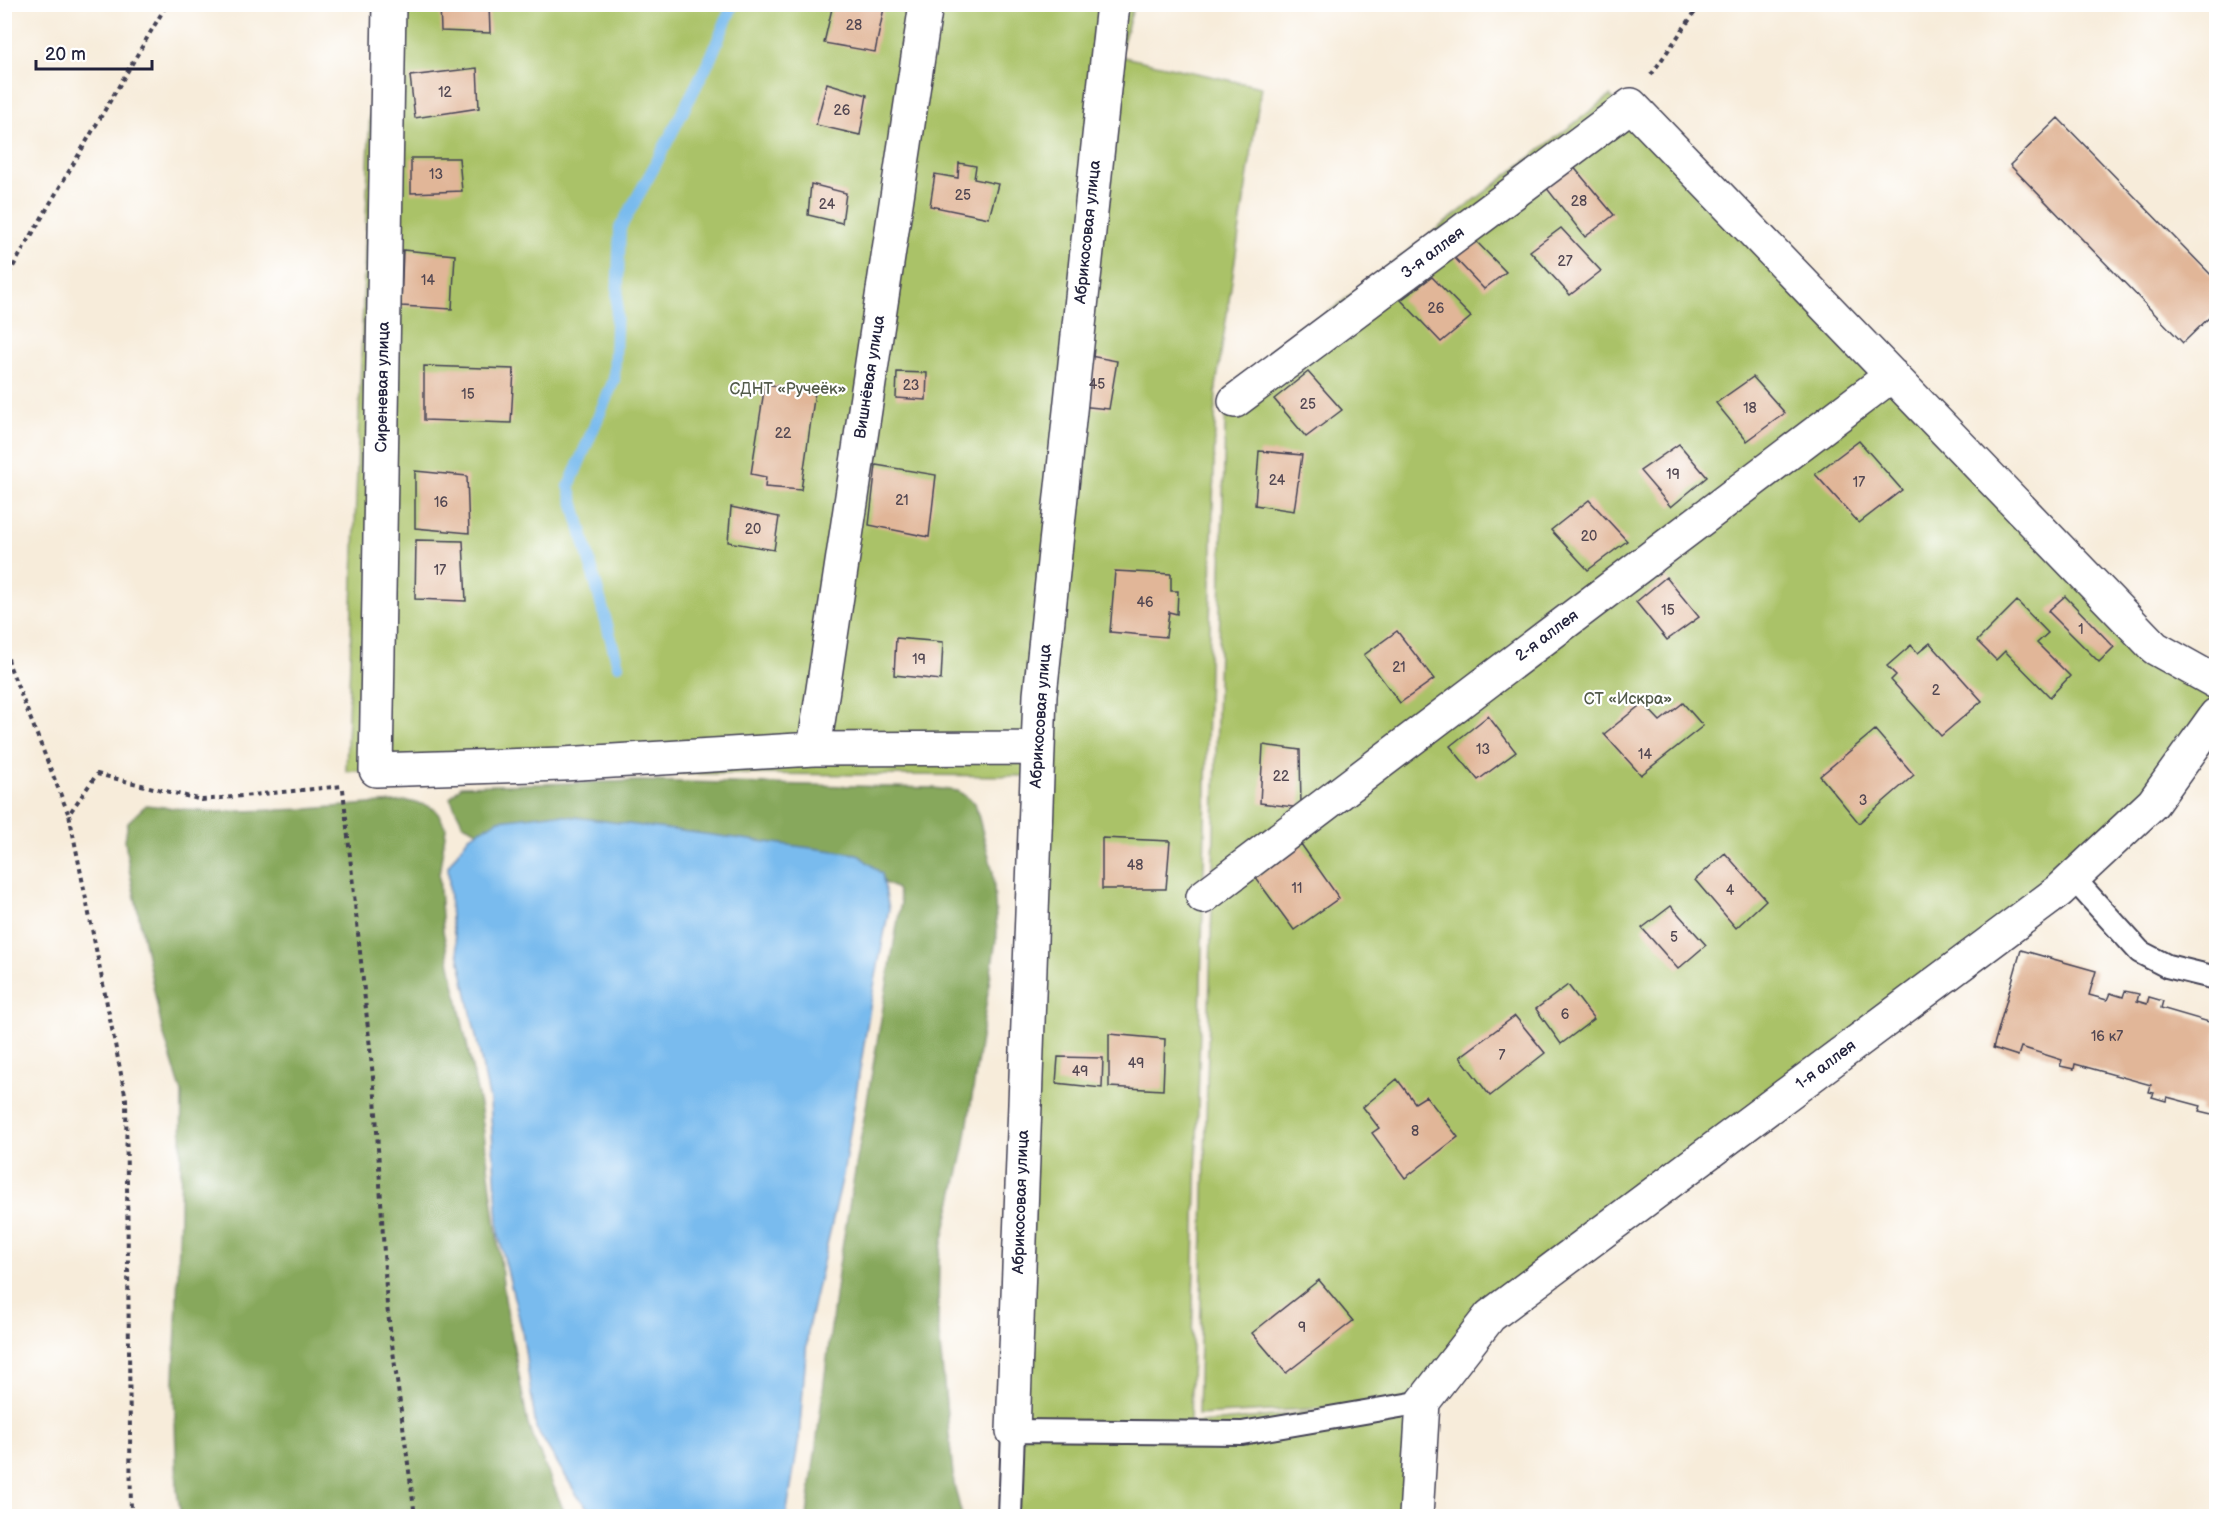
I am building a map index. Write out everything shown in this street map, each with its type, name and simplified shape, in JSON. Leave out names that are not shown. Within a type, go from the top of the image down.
[{"type":"street","name":"Сиреневая улица","points":[[376,770],[389,4]]},
{"type":"street","name":"Вишнёвая улица","points":[[814,749],[926,4]]},
{"type":"street","name":"Абрикосовая улица","points":[[1013,1431],[1041,683],[1113,4]]},
{"type":"street","points":[[1631,105],[2155,648],[2217,682]]},
{"type":"street","name":"3-я аллея","points":[[1235,401],[1631,105]]},
{"type":"street","name":"2-я аллея","points":[[1203,897],[1892,375]]},
{"type":"street","name":"1-я аллея","points":[[1423,1402],[1490,1316],[2073,878],[2153,803],[2217,715]]},
{"type":"street","points":[[376,770],[563,764],[814,749],[1038,748]]},
{"type":"street","points":[[1416,1516],[1423,1402]]},
{"type":"lane","points":[[2073,878],[2140,952],[2167,966],[2217,978]]},
{"type":"lane","points":[[1010,1516],[1013,1431],[1242,1433],[1423,1402]]},
{"type":"path","points":[[4,282],[167,4]]},
{"type":"path","points":[[1631,105],[1696,9]]},
{"type":"path","points":[[4,641],[10,667],[69,813],[126,1099],[131,1516]]},
{"type":"path","points":[[69,813],[97,774],[202,800],[343,786],[376,770]]},
{"type":"path","points":[[343,786],[375,1096],[387,1306],[415,1516]]},
{"type":"green space","points":[[374,4],[1134,5],[1119,56],[1261,87],[1216,387],[1190,1424],[1399,1404],[1198,1415],[1226,391],[1610,96],[2138,633],[2216,687],[2216,707],[2073,878],[1490,1316],[1423,1402],[1416,1516],[1008,1516],[1033,776],[346,771]]},
{"type":"green space","points":[[640,781],[934,788],[958,791],[975,803],[993,872],[997,933],[964,1149],[939,1256],[938,1324],[954,1484],[962,1516],[807,1516],[839,1265],[901,902],[897,889],[866,873],[492,838],[463,824],[450,798],[461,786]]},
{"type":"green space","points":[[407,801],[426,805],[436,810],[446,828],[439,875],[443,931],[481,1110],[505,1299],[528,1425],[566,1516],[181,1516],[177,1491],[174,1381],[182,1093],[162,1029],[129,868],[125,840],[128,822],[146,805],[211,812],[308,809]]},
{"type":"water","points":[[551,814],[857,854],[882,874],[889,909],[870,1007],[843,1175],[808,1328],[799,1439],[786,1516],[594,1516],[577,1495],[536,1428],[522,1330],[499,1237],[490,1101],[451,920],[448,866],[469,836],[499,820]]},
{"type":"building","points":[[440,4],[489,4],[490,33],[441,31]]},
{"type":"building","points":[[833,4],[867,4],[884,8],[875,52],[824,43]]},
{"type":"building","points":[[477,68],[479,108],[415,118],[410,76]]},
{"type":"building","points":[[827,83],[867,95],[860,135],[816,125]]},
{"type":"building","points":[[2058,118],[2216,280],[2216,311],[2183,343],[2010,165]]},
{"type":"building","points":[[411,158],[459,158],[462,191],[411,193]]},
{"type":"building","points":[[959,163],[976,166],[974,179],[998,184],[989,218],[930,206],[935,174],[958,178]]},
{"type":"building","points":[[1572,165],[1614,215],[1585,237],[1545,186]]},
{"type":"building","points":[[811,184],[846,193],[842,223],[808,215]]},
{"type":"building","points":[[1561,228],[1601,271],[1570,295],[1530,251]]},
{"type":"building","points":[[1473,238],[1506,272],[1484,289],[1452,255]]},
{"type":"building","points":[[403,250],[455,255],[452,309],[401,306]]},
{"type":"building","points":[[1432,277],[1471,317],[1441,342],[1401,300]]},
{"type":"building","points":[[1085,355],[1117,361],[1109,409],[1079,406]]},
{"type":"building","points":[[424,366],[514,369],[511,423],[424,420]]},
{"type":"building","points":[[897,372],[927,373],[926,400],[896,398]]},
{"type":"building","points":[[1308,372],[1342,410],[1306,437],[1274,399]]},
{"type":"building","points":[[1753,377],[1785,413],[1747,441],[1716,403]]},
{"type":"building","points":[[765,384],[815,392],[801,490],[765,487],[766,477],[751,474]]},
{"type":"building","points":[[1859,441],[1902,490],[1859,523],[1815,474]]},
{"type":"building","points":[[1679,444],[1707,477],[1671,507],[1640,471]]},
{"type":"building","points":[[1259,451],[1302,455],[1294,511],[1255,505]]},
{"type":"building","points":[[876,465],[936,475],[929,537],[869,525]]},
{"type":"building","points":[[415,471],[467,476],[469,533],[415,528]]},
{"type":"building","points":[[1589,500],[1627,541],[1588,570],[1551,530]]},
{"type":"building","points":[[731,507],[779,517],[774,550],[728,542]]},
{"type":"building","points":[[416,540],[463,541],[466,601],[415,599]]},
{"type":"building","points":[[1115,571],[1171,574],[1171,591],[1178,591],[1177,614],[1169,612],[1166,637],[1110,632]]},
{"type":"building","points":[[1666,577],[1699,617],[1667,640],[1636,602]]},
{"type":"building","points":[[2065,596],[2114,647],[2099,662],[2048,611]]},
{"type":"building","points":[[2017,601],[2048,633],[2037,643],[2070,676],[2050,697],[2005,651],[1996,660],[1977,641]]},
{"type":"building","points":[[1397,631],[1434,679],[1400,703],[1364,655]]},
{"type":"building","points":[[896,638],[943,642],[941,680],[894,675]]},
{"type":"building","points":[[1930,643],[1982,701],[1941,736],[1891,680],[1896,675],[1887,666],[1911,645],[1918,653]]},
{"type":"building","points":[[1643,703],[1660,721],[1683,703],[1703,726],[1641,775],[1604,734]]},
{"type":"building","points":[[1488,716],[1516,752],[1478,780],[1450,746]]},
{"type":"building","points":[[1875,730],[1914,775],[1859,823],[1820,776]]},
{"type":"building","points":[[1263,745],[1300,750],[1301,808],[1260,803]]},
{"type":"building","points":[[1102,838],[1170,841],[1166,889],[1102,889]]},
{"type":"building","points":[[1301,844],[1339,898],[1294,930],[1255,877]]},
{"type":"building","points":[[1725,853],[1766,900],[1736,928],[1695,880]]},
{"type":"building","points":[[1671,906],[1706,945],[1678,969],[1642,928]]},
{"type":"building","points":[[2021,950],[2096,971],[2089,995],[2107,1000],[2110,993],[2123,997],[2125,991],[2139,994],[2137,1001],[2147,1004],[2149,997],[2163,1001],[2161,1008],[2216,1024],[2216,1115],[2199,1111],[2201,1106],[2167,1097],[2166,1101],[2152,1097],[2154,1093],[2149,1092],[2151,1085],[2075,1064],[2074,1069],[2060,1066],[2062,1060],[2021,1047],[2018,1056],[1993,1048]]},
{"type":"building","points":[[1568,985],[1594,1019],[1561,1044],[1536,1009]]},
{"type":"building","points":[[1515,1016],[1545,1053],[1490,1096],[1460,1057]]},
{"type":"building","points":[[1109,1034],[1165,1039],[1163,1090],[1109,1087]]},
{"type":"building","points":[[1058,1057],[1103,1058],[1102,1088],[1056,1083]]},
{"type":"building","points":[[1397,1079],[1415,1103],[1426,1096],[1458,1137],[1405,1178],[1372,1133],[1379,1128],[1363,1107]]},
{"type":"building","points":[[1319,1280],[1353,1321],[1286,1373],[1252,1333]]},
{"type":"waterway","points":[[618,665],[569,486],[614,380],[620,228],[711,57],[733,4]]},
{"type":"park label","name":"СДНТ «Ручеёк»","points":[[788,389]]},
{"type":"park label","name":"СТ «Искра»","points":[[1628,699]]}]
